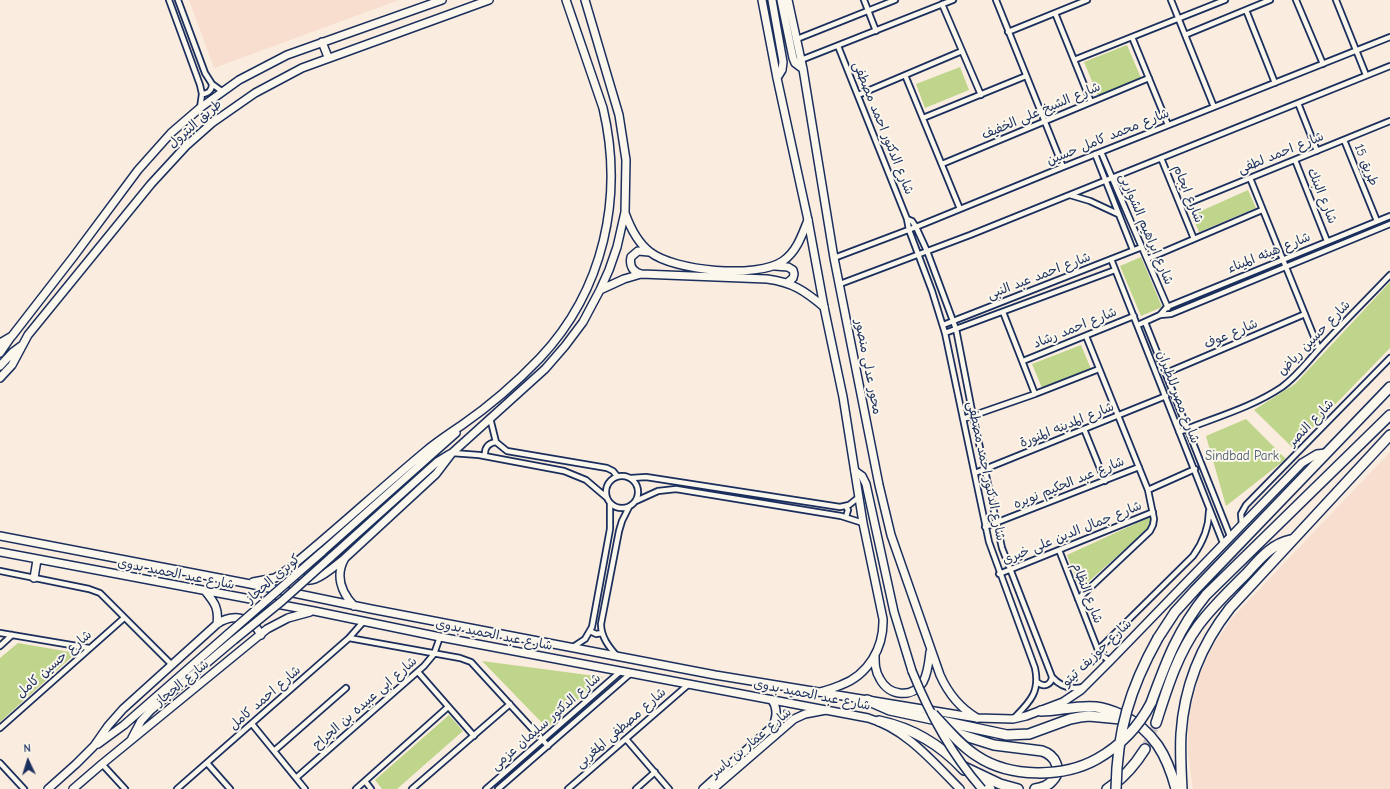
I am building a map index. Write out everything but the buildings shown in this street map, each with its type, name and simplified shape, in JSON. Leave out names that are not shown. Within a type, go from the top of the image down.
[{"type":"highway","name":"شارع جوزيف تيتو","points":[[1116,789],[1116,768],[1119,740],[1125,713],[1134,686],[1145,661],[1175,612],[1194,590],[1390,388]]},
{"type":"highway","points":[[933,714],[957,740],[978,757],[1007,768],[1039,772],[1058,771],[1079,766],[1096,760],[1104,755],[1133,730],[1143,717],[1151,703],[1174,642],[1192,612],[1206,595],[1390,415]]},
{"type":"highway","points":[[1182,789],[1181,735],[1183,713],[1189,686],[1200,656],[1210,636],[1226,613],[1390,435]]},
{"type":"highway","points":[[1156,724],[1172,674],[1188,641],[1198,625],[1223,597],[1271,549],[1281,543],[1293,540]]},
{"type":"highway","points":[[867,700],[884,708],[906,714],[1007,735],[1029,734],[1070,719],[1080,717],[1089,716],[1131,720]]},
{"type":"highway","points":[[1040,711],[1094,707],[1110,710],[1131,720],[1148,733],[1162,750],[1168,762],[1176,789]]},
{"type":"highway","points":[[906,714],[924,723],[983,742],[1009,748],[1049,754],[1054,759],[1057,766],[1056,776],[1052,782],[1035,789]]},
{"type":"highway","points":[[878,721],[900,727],[926,739],[959,764],[968,774],[990,789]]},
{"type":"highway","points":[[1107,789],[1130,770],[1145,749]]},
{"type":"highway","points":[[959,764],[1000,784],[1018,789]]},
{"type":"main road","name":"طريق البترول","points":[[0,343],[12,336],[138,170],[171,134],[200,108],[239,80],[271,63],[322,42],[442,0]]},
{"type":"main road","name":"طريق البترول","points":[[0,378],[12,365],[28,335],[151,184],[186,146],[216,120],[255,93],[286,76],[328,57],[489,0]]},
{"type":"main road","points":[[245,583],[260,582],[275,578],[297,562],[427,451],[462,425],[529,368],[559,335],[575,309],[588,284],[604,240],[611,194],[611,159],[608,136],[597,91],[566,0]]},
{"type":"main road","points":[[297,562],[297,569],[300,575],[305,579],[312,580],[318,578],[345,558],[436,474],[452,453],[534,380],[555,358],[582,322],[600,290],[617,247],[625,212],[626,160],[622,130],[615,100],[584,0]]},
{"type":"main road","points":[[762,0],[843,397],[859,497],[883,620],[882,639],[875,655],[865,669],[853,679],[841,686],[820,692]]},
{"type":"main road","points":[[772,0],[783,62],[782,70],[777,78]]},
{"type":"main road","points":[[781,0],[793,58],[795,63],[803,69]]},
{"type":"main road","name":"محور عدلى منصور","points":[[788,0],[803,69],[834,258],[886,517],[897,555],[940,675],[947,689],[962,707],[977,718]]},
{"type":"main road","points":[[322,42],[328,57]]},
{"type":"main road","points":[[625,212],[632,229],[649,252]]},
{"type":"main road","points":[[774,266],[787,257],[796,248],[808,220]]},
{"type":"main road","points":[[641,274],[637,273],[631,266],[631,257],[638,251],[649,252],[672,262],[708,270],[751,270],[774,266],[788,267],[793,270],[794,274],[793,278],[787,283]]},
{"type":"main road","points":[[600,290],[624,279],[641,274],[767,279],[787,283],[803,290],[824,307]]},
{"type":"main road","points":[[0,353],[12,336]]},
{"type":"main road","points":[[0,366],[22,345]]},
{"type":"main road","name":"كوبرى الحجاز","points":[[94,746],[124,725],[446,442],[462,425]]},
{"type":"main road","name":"كوبرى الحجاز","points":[[130,741],[141,721],[151,710],[282,601],[440,459],[452,453]]},
{"type":"main road","name":"شارع جوزيف تيتو","points":[[820,692],[977,718],[1013,719],[1026,716],[1063,702],[1084,687],[1110,661],[1302,463],[1317,454],[1326,453]]},
{"type":"main road","points":[[855,471],[862,476],[866,484],[896,618],[912,671],[933,714],[958,759],[982,789]]},
{"type":"main road","name":"شارع عبد الحميد بدوى","points":[[0,536],[573,648],[715,675],[820,692]]},
{"type":"main road","name":"شارع عبد الحميد بدوى","points":[[0,552],[206,592],[314,611],[440,637],[878,721],[896,731],[916,746],[960,789]]},
{"type":"main road","points":[[345,558],[340,570],[340,582],[344,592],[354,606]]},
{"type":"main road","points":[[34,578],[37,560]]},
{"type":"main road","points":[[206,592],[216,605],[218,612],[217,624]]},
{"type":"main road","name":"شارع الحجاز","points":[[73,789],[261,635],[281,621],[314,611]]},
{"type":"main road","points":[[217,624],[231,617],[242,618],[255,626],[261,635]]},
{"type":"main road","name":"شارع الحجاز","points":[[48,789],[94,746],[108,726],[123,709],[217,624]]},
{"type":"main road","points":[[875,655],[876,669],[882,683],[893,692],[905,694],[913,691],[923,681],[931,649]]},
{"type":"main road","name":"شارع عمار بن ياسر","points":[[704,789],[772,728],[776,718],[776,708],[772,700]]},
{"type":"main road","name":"شارع عمار بن ياسر","points":[[713,789],[788,724],[800,716],[827,710]]},
{"type":"main road","points":[[776,718],[783,718],[788,724]]},
{"type":"street","points":[[169,0],[200,85],[202,94],[200,108]]},
{"type":"street","points":[[178,0],[204,72],[212,84],[223,92]]},
{"type":"street","points":[[864,0],[876,31]]},
{"type":"street","points":[[797,39],[895,0]]},
{"type":"street","points":[[801,60],[953,0]]},
{"type":"street","points":[[996,0],[1063,167]]},
{"type":"street","points":[[1008,32],[1087,0]]},
{"type":"street","points":[[1171,0],[1214,107]]},
{"type":"street","points":[[1074,60],[1225,0]]},
{"type":"street","points":[[1185,35],[1270,0]]},
{"type":"street","points":[[1296,0],[1323,64]]},
{"type":"street","points":[[1336,0],[1366,75]]},
{"type":"street","points":[[942,4],[981,95]]},
{"type":"street","points":[[1246,10],[1275,83]]},
{"type":"street","points":[[1055,13],[1092,102]]},
{"type":"street","points":[[1132,37],[1168,125]]},
{"type":"street","name":"شارع محمد كامل حسين","points":[[834,258],[909,230],[1095,154],[1390,37]]},
{"type":"street","name":"شارع الدكتور احمد مصطفى","points":[[838,46],[907,219],[909,230],[946,333],[985,528],[999,574],[1026,641],[1035,668],[1037,682]]},
{"type":"street","points":[[858,95],[962,51]]},
{"type":"street","points":[[840,284],[1070,195],[1390,66]]},
{"type":"street","points":[[905,75],[960,209]]},
{"type":"street","points":[[923,118],[1026,76]]},
{"type":"street","name":"شارع الشيخ على الخفيف","points":[[942,164],[1149,78]]},
{"type":"street","points":[[202,94],[208,92],[212,84]]},
{"type":"street","points":[[1298,103],[1317,151]]},
{"type":"street","name":"شارع احمد لطفى","points":[[1181,206],[1390,121]]},
{"type":"street","name":"طريق 15","points":[[1344,140],[1377,221]]},
{"type":"street","name":"شارع ابراهيم الشواربى","points":[[1101,152],[1171,314]]},
{"type":"street","name":"شارع ابراهيم الشواربى","points":[[1095,154],[1133,250]]},
{"type":"street","name":"شارع ايجام","points":[[1161,158],[1194,239]]},
{"type":"street","name":"شارع البنك","points":[[1295,160],[1327,241]]},
{"type":"street","points":[[1250,178],[1319,349]]},
{"type":"street","points":[[1070,195],[1099,205],[1118,214]]},
{"type":"street","points":[[1147,259],[1262,210]]},
{"type":"street","name":"شارع هيئه الميناء","points":[[1160,315],[1167,307],[1390,216]]},
{"type":"street","name":"شارع الدكتور احمد مصطفى","points":[[907,219],[914,223],[916,227],[927,251],[954,321],[973,416],[986,469],[996,524],[1005,558],[1052,677]]},
{"type":"street","name":"شارع هيئه الميناء","points":[[1138,325],[1160,315],[1171,314],[1390,224]]},
{"type":"street","name":"شارع احمد عبد النبى","points":[[943,324],[1142,247]]},
{"type":"street","name":"شارع مصر للطيران","points":[[1111,259],[1223,543]]},
{"type":"street","name":"شارع احمد عبد النبى","points":[[946,333],[1115,270]]},
{"type":"street","name":"شارع حسين رياض","points":[[1179,432],[1240,409],[1282,386],[1300,370],[1390,275]]},
{"type":"street","points":[[1003,312],[1035,394]]},
{"type":"street","name":"شارع عوف","points":[[1166,373],[1305,314]]},
{"type":"street","name":"شارع احمد رشاد","points":[[1023,361],[1134,316]]},
{"type":"street","name":"شارع مصر للطيران","points":[[1145,322],[1230,536]]},
{"type":"street","points":[[1078,599],[1150,531],[1153,525],[1153,512],[1148,490],[1086,336]]},
{"type":"street","name":"شارع النصر","points":[[1242,525],[1241,514],[1246,505],[1390,358]]},
{"type":"street","points":[[963,419],[1100,369]]},
{"type":"street","name":"شارع المدينه المنورة","points":[[975,473],[1166,396]]},
{"type":"street","points":[[490,418],[496,442],[510,452],[607,468],[613,471],[617,476]]},
{"type":"street","points":[[1084,430],[1105,481]]},
{"type":"street","points":[[485,456],[484,453],[487,446],[496,442]]},
{"type":"street","points":[[452,453],[485,456],[571,473],[586,480],[606,497],[610,503],[619,508],[629,507]]},
{"type":"street","name":"شارع عبد الحكيم نويره","points":[[985,528],[1139,467]]},
{"type":"street","points":[[1148,490],[1195,469]]},
{"type":"street","points":[[606,497],[608,483],[617,476],[632,478],[646,477],[837,506],[846,506],[859,497]]},
{"type":"street","points":[[632,478],[638,487],[636,501]]},
{"type":"street","points":[[617,656],[608,645],[602,633],[602,621],[619,531],[629,507],[636,501],[658,491],[676,489],[846,517],[864,523]]},
{"type":"street","points":[[573,648],[585,639],[593,622],[610,529],[610,503]]},
{"type":"street","points":[[846,506],[848,512],[846,517]]},
{"type":"street","points":[[1098,650],[1193,556],[1204,536],[1208,522],[1209,507]]},
{"type":"street","name":"شارع جمال الدين على خيرى","points":[[999,574],[1153,512]]},
{"type":"street","name":"شارع النظام","points":[[1059,550],[1098,650],[1110,661]]},
{"type":"street","points":[[0,571],[95,591],[105,597],[124,618],[172,665]]},
{"type":"street","name":"شارع حسين كامل","points":[[0,728],[124,618]]},
{"type":"street","name":"شارع احمد كامل","points":[[177,789],[349,638],[364,621]]},
{"type":"street","points":[[590,631],[596,634],[602,633]]},
{"type":"street","points":[[0,633],[89,648]]},
{"type":"street","points":[[0,646],[12,635]]},
{"type":"street","name":"شارع ابى عبيده بن الجراح","points":[[296,778],[418,672],[434,654],[440,637]]},
{"type":"street","points":[[349,638],[460,658],[471,662],[548,746]]},
{"type":"street","name":"شارع الدكتور سليمان عزمى","points":[[486,789],[620,671]]},
{"type":"street","points":[[418,672],[474,736]]},
{"type":"street","name":"شارع الدكتور سليمان عزمى","points":[[498,789],[631,673]]},
{"type":"street","points":[[1013,719],[1032,698],[1037,682],[1042,685],[1047,685],[1051,682],[1052,677],[1066,687],[1084,687]]},
{"type":"street","name":"شارع مصطفى المغربى","points":[[568,789],[688,684]]},
{"type":"street","points":[[274,750],[346,688]]},
{"type":"street","points":[[412,789],[510,704]]},
{"type":"street","points":[[356,789],[448,707]]},
{"type":"street","points":[[252,724],[306,789]]},
{"type":"street","points":[[626,739],[670,789]]},
{"type":"street","points":[[0,763],[24,789]]},
{"type":"street","points":[[207,763],[230,789]]},
{"type":"street","points":[[102,764],[125,789]]},
{"type":"street","points":[[639,788],[656,772]]},
{"type":"street","points":[[364,781],[371,789]]},
{"type":"shaded area","points":[[189,0],[399,0],[214,68]]},
{"type":"shaded area","points":[[1390,452],[1390,789],[1193,789],[1188,753],[1188,729],[1191,707],[1199,676],[1213,646],[1232,618]]},
{"type":"green space","points":[[1127,45],[1141,78],[1098,96],[1084,62]]},
{"type":"green space","points":[[960,67],[969,90],[925,108],[916,84]]},
{"type":"green space","points":[[1248,190],[1256,208],[1199,232],[1192,215]]},
{"type":"green space","points":[[1141,257],[1162,307],[1141,316],[1120,266]]},
{"type":"green space","points":[[1390,282],[1390,348],[1293,448],[1254,410],[1295,384]]},
{"type":"green space","points":[[1081,345],[1091,369],[1042,388],[1032,364]]},
{"type":"green space","name":"Sindbad Park","points":[[1246,419],[1286,459],[1226,506],[1206,436]]},
{"type":"green space","points":[[1150,517],[1150,527],[1080,589],[1067,555]]},
{"type":"green space","points":[[18,643],[76,653],[0,722],[0,658]]},
{"type":"green space","points":[[482,661],[603,677],[547,728]]},
{"type":"green space","points":[[449,715],[463,731],[397,789],[382,789],[375,780]]},
{"type":"tunnel","points":[[1145,749],[1156,723]]}]
